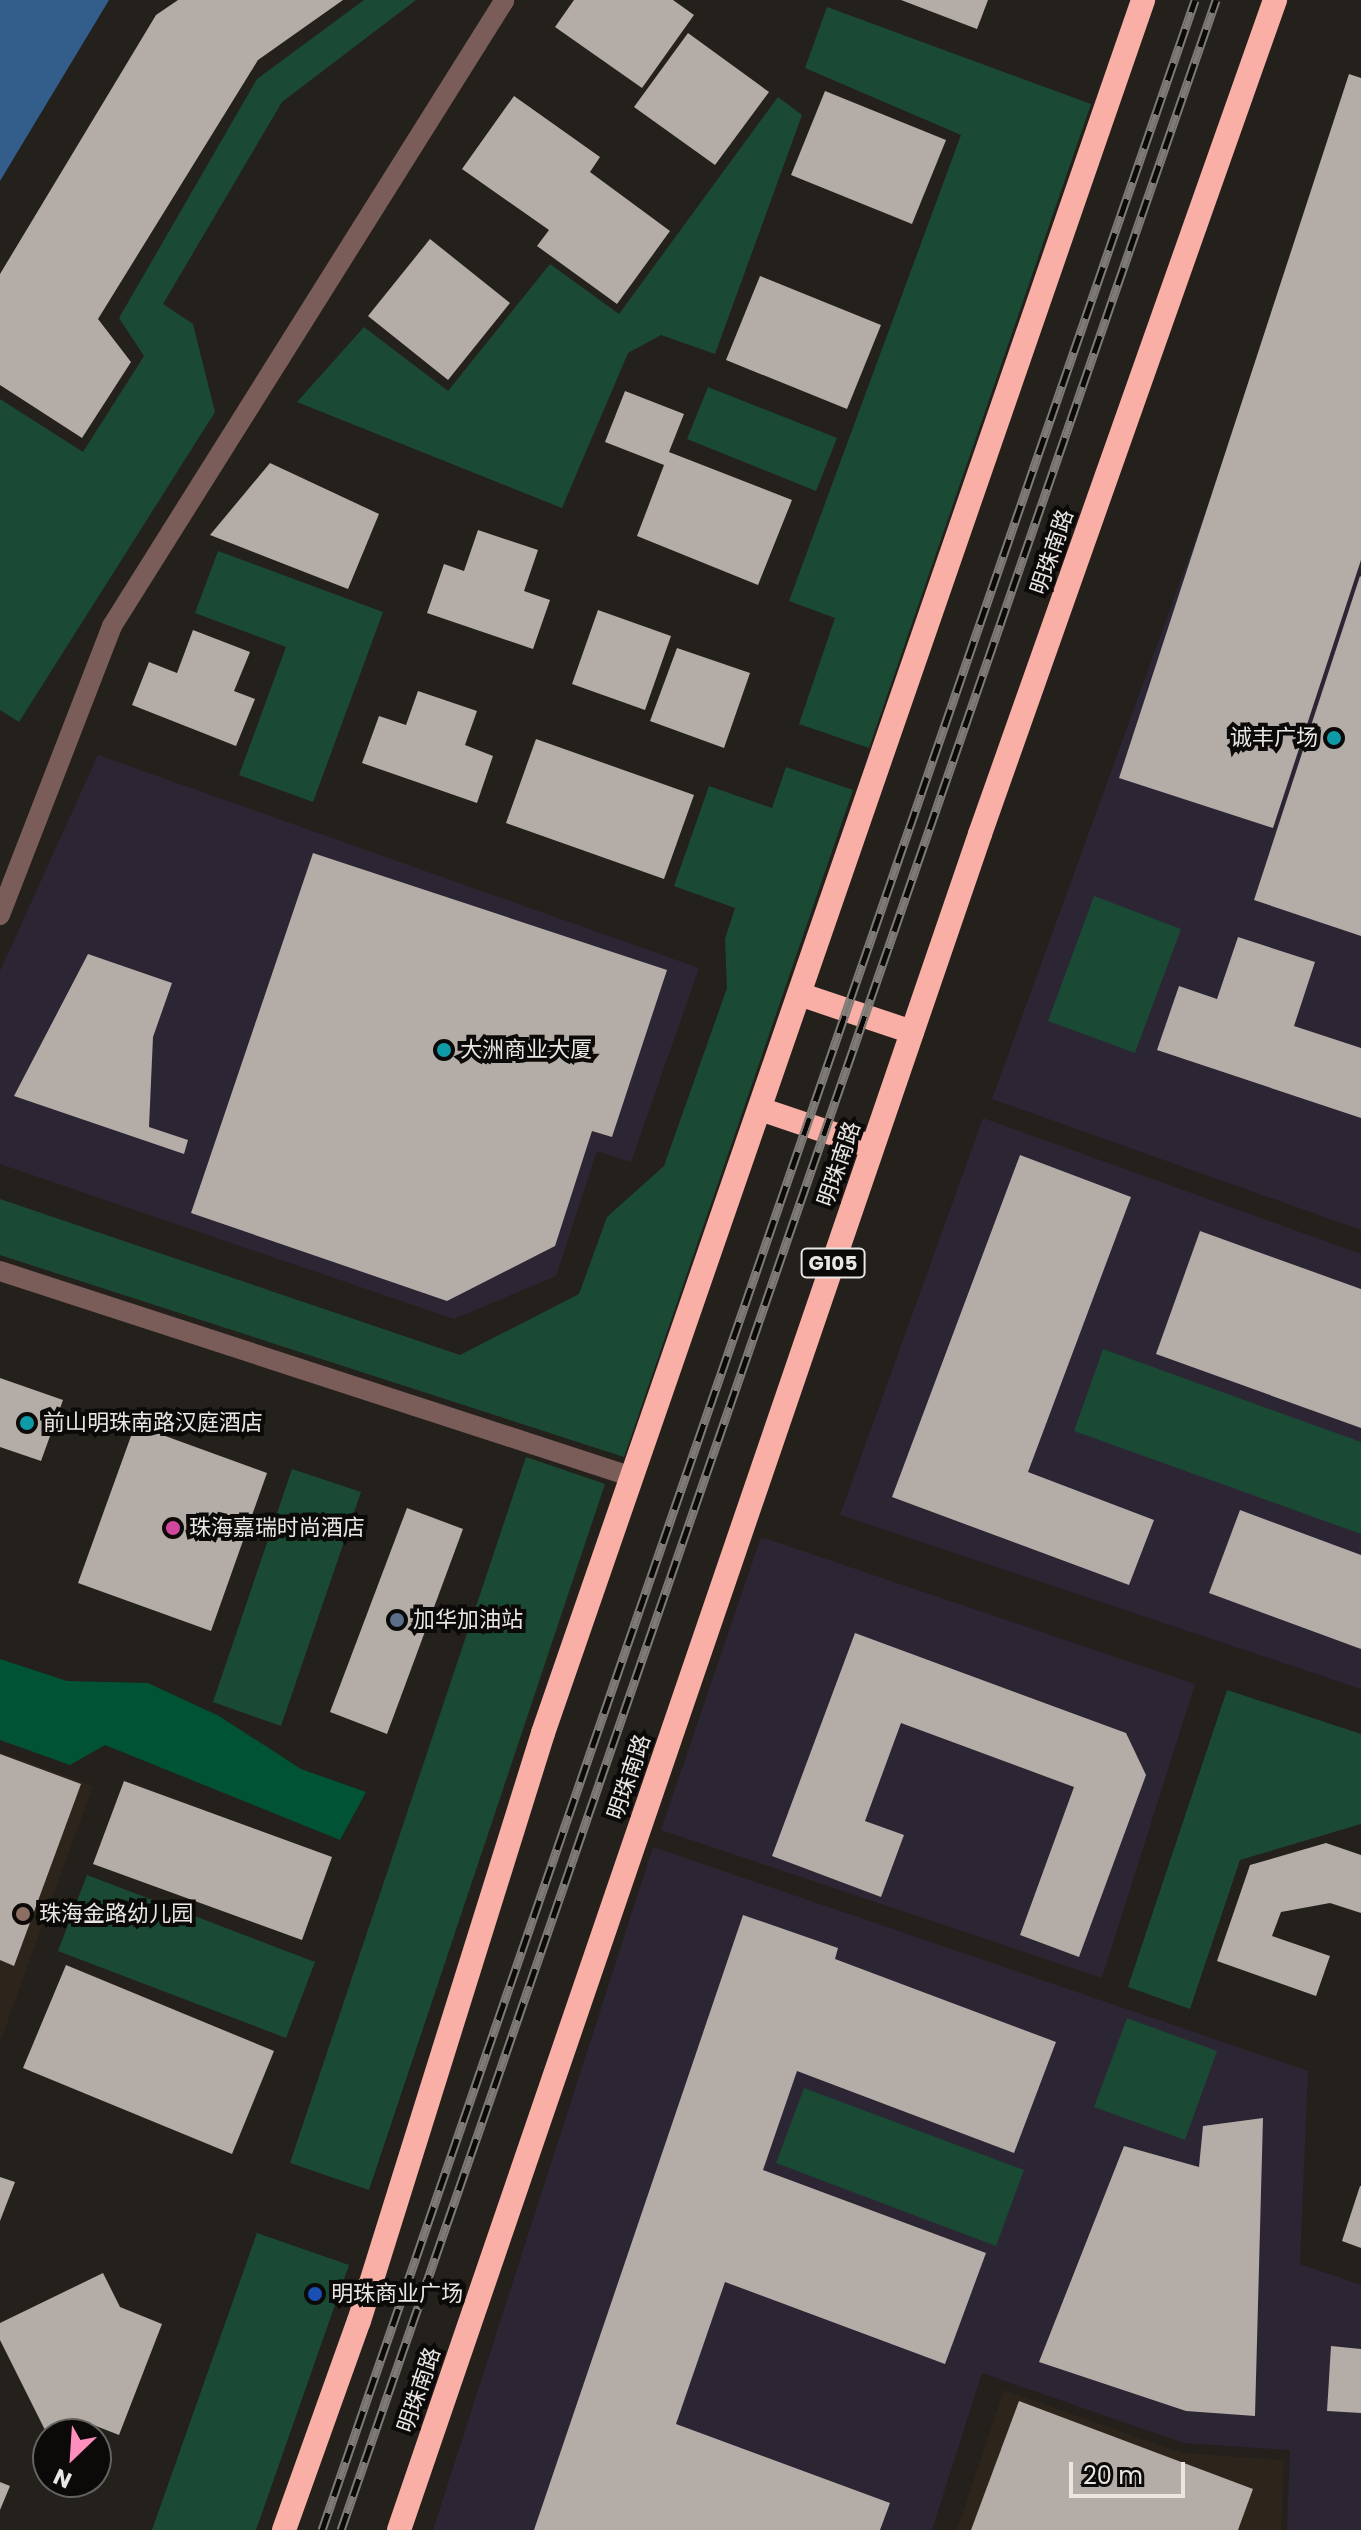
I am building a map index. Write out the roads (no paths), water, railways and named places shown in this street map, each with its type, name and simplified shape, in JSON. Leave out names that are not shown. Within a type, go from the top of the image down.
[{"type":"highway","points":[[284,2530],[633,1477],[763,1110],[1143,0]]},
{"type":"highway","name":"明珠南路","points":[[399,2530],[872,1147],[1275,0]]},
{"type":"highway","points":[[802,995],[912,1032]]},
{"type":"highway","points":[[763,1110],[872,1147]]},
{"type":"street","points":[[0,915],[112,626],[504,1]]},
{"type":"street","points":[[0,1271],[633,1477]]},
{"type":"water","points":[[0,0],[109,0],[0,181]]},
{"type":"railway","points":[[322,2530],[1195,0]]},
{"type":"railway","points":[[341,2530],[1216,0]]},
{"type":"place","name":"诚丰广场","points":[[1334,738]]},
{"type":"place","name":"大洲商业大厦","points":[[444,1050]]},
{"type":"place","name":"前山明珠南路汉庭酒店","points":[[27,1423]]},
{"type":"place","name":"珠海嘉瑞时尚酒店","points":[[173,1528]]},
{"type":"place","name":"加华加油站","points":[[397,1620]]},
{"type":"place","name":"珠海金路幼儿园","points":[[23,1914]]},
{"type":"place","name":"明珠商业广场","points":[[315,2294]]}]
